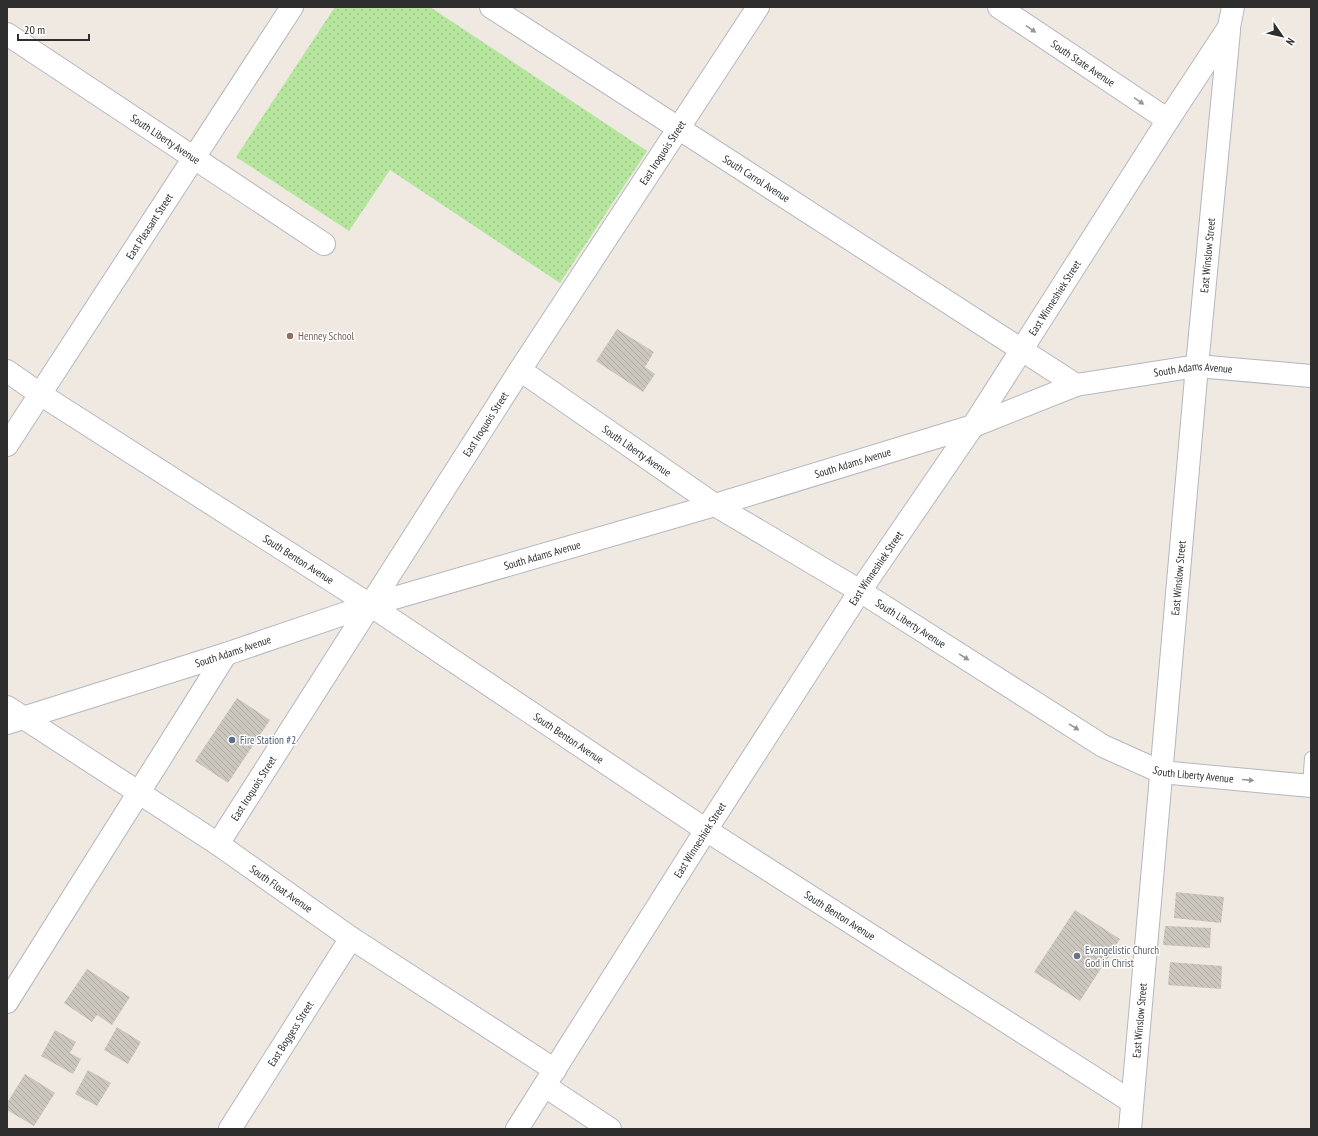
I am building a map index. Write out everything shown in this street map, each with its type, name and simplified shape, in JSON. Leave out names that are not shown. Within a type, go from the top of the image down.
[{"type":"street","name":"East Pleasant Street","points":[[7,445],[292,7]]},
{"type":"street","name":"South Carrol Avenue","points":[[491,7],[1023,350]]},
{"type":"street","name":"East Iroquois Street","points":[[218,844],[520,370],[758,7]]},
{"type":"street","name":"South State Avenue","points":[[998,7],[1168,120]]},
{"type":"street","name":"East Winneshiek Street","points":[[517,1129],[706,830],[860,591],[974,426],[1023,350],[1231,17]]},
{"type":"street","name":"East Winslow Street","points":[[1130,1129],[1160,772],[1231,17]]},
{"type":"street","name":"South Liberty Avenue","points":[[7,34],[324,244]]},
{"type":"street","points":[[1023,350],[1076,385]]},
{"type":"street","name":"South Adams Avenue","points":[[12,716],[226,654],[370,605],[715,505],[974,426],[1076,385],[1197,366],[1311,376]]},
{"type":"street","name":"South Liberty Avenue","points":[[520,370],[715,505],[860,591],[1103,746],[1160,772],[1310,786]]},
{"type":"street","name":"South Benton Avenue","points":[[7,371],[40,394],[370,605],[706,830],[1132,1102]]},
{"type":"street","points":[[7,1002],[226,654]]},
{"type":"street","name":"South Float Avenue","points":[[12,716],[139,793],[218,844],[550,1078],[610,1129]]},
{"type":"street","name":"East Boggess Street","points":[[230,1129],[351,938]]},
{"type":"lane","points":[[1310,786],[1311,758]]},
{"type":"green space","points":[[335,7],[430,7],[647,151],[560,283],[390,170],[349,231],[236,157]]},
{"type":"building","points":[[617,329],[654,352],[645,367],[655,374],[643,392],[596,361]]},
{"type":"building","name":"Fire Station #2","points":[[237,698],[270,720],[228,783],[195,761]]},
{"type":"building","points":[[1176,892],[1224,897],[1221,923],[1174,918]]},
{"type":"building","name":"Evangelistic Church God in Christ","points":[[1075,910],[1120,939],[1080,1001],[1034,972]]},
{"type":"building","points":[[1165,926],[1211,928],[1210,948],[1163,945]]},
{"type":"building","points":[[1170,962],[1222,966],[1221,989],[1168,985]]},
{"type":"building","points":[[87,969],[130,997],[112,1025],[97,1015],[92,1022],[64,1003]]},
{"type":"building","points":[[117,1027],[141,1042],[128,1064],[104,1050]]},
{"type":"building","points":[[55,1030],[76,1042],[70,1053],[81,1059],[73,1074],[41,1056]]},
{"type":"building","points":[[88,1070],[111,1083],[97,1106],[75,1094]]},
{"type":"building","points":[[25,1074],[55,1093],[34,1126],[7,1110],[7,1103]]},
{"type":"place","name":"Henney School","points":[[290,336]]},
{"type":"place","name":"Fire Station #2","points":[[232,740]]},
{"type":"place","name":"Evangelistic Church God in Christ","points":[[1077,956]]}]
